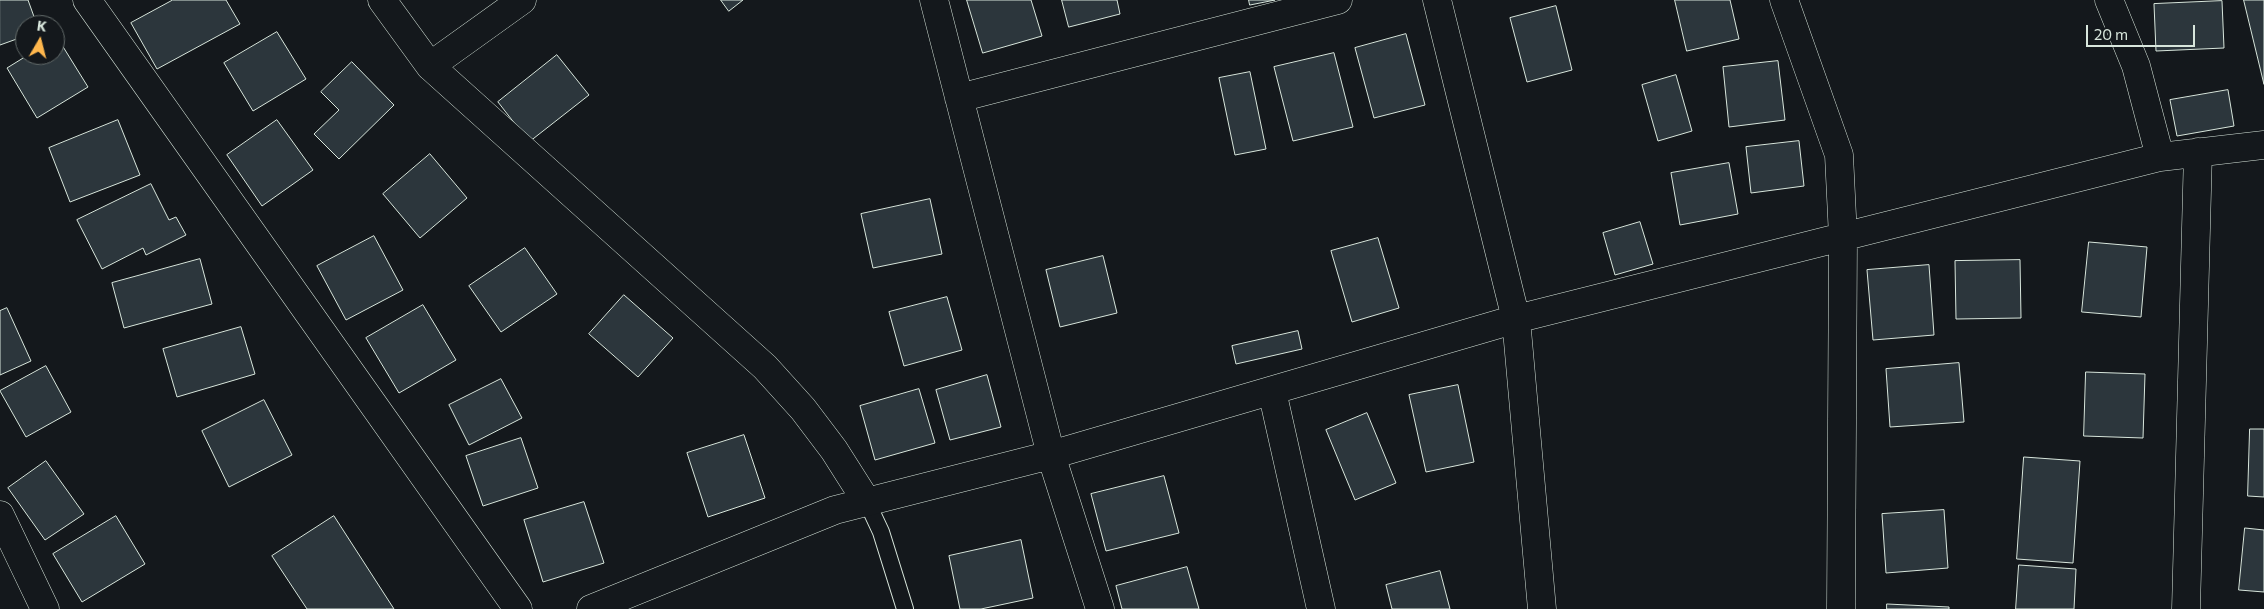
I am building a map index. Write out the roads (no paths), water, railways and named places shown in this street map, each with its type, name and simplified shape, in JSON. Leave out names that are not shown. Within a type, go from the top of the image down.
[{"type":"street","points":[[87,0],[518,609]]},
{"type":"street","points":[[382,0],[430,66],[765,367],[803,409],[834,450],[867,502]]},
{"type":"street","points":[[430,66],[522,0]]},
{"type":"street","points":[[934,0],[1050,455],[1100,609]]},
{"type":"street","points":[[959,98],[1338,0]]},
{"type":"street","points":[[1437,0],[1516,319],[1542,609]]},
{"type":"street","points":[[1784,0],[1839,155],[1843,237],[1841,609]]},
{"type":"street","points":[[2109,0],[2136,66],[2160,157]]},
{"type":"street","points":[[591,609],[632,601],[835,510],[1050,455],[1516,319],[2160,157],[2264,144]]},
{"type":"street","points":[[2186,609],[2198,152]]},
{"type":"street","points":[[1272,391],[1321,609]]},
{"type":"street","points":[[0,515],[45,609]]},
{"type":"lane","points":[[867,502],[881,532],[905,609]]}]
